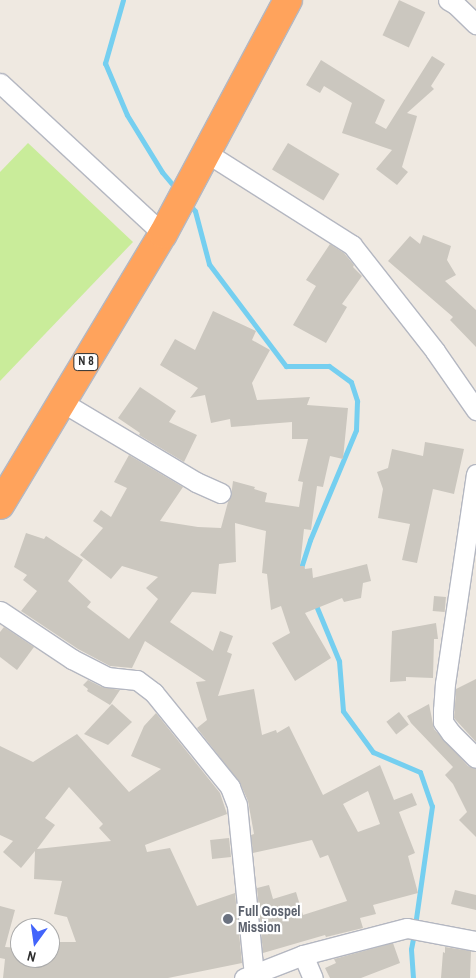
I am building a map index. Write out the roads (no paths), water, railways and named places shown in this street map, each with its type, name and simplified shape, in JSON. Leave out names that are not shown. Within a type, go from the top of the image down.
[{"type":"highway","name":"N 8","points":[[0,505],[167,227],[288,0]]},
{"type":"street","points":[[448,0],[455,4],[476,24]]},
{"type":"street","points":[[0,83],[167,227]]},
{"type":"street","points":[[207,153],[352,245],[435,351],[476,410]]},
{"type":"street","points":[[62,402],[196,482],[221,493]]},
{"type":"street","points":[[476,474],[445,683],[443,710],[443,722],[476,758]]},
{"type":"street","points":[[0,611],[72,659],[106,677],[137,680],[154,693],[230,787],[237,805],[249,977],[303,955],[415,928],[476,941]]},
{"type":"street","points":[[303,955],[313,978]]},
{"type":"waterway","points":[[123,0],[105,63],[127,115],[162,172],[177,190]]},
{"type":"waterway","points":[[189,204],[195,211],[209,264],[286,366],[329,366],[351,382],[357,401],[356,430],[310,540],[300,570]]},
{"type":"waterway","points":[[315,603],[339,661],[343,711],[373,752],[420,772],[432,806],[415,925]]},
{"type":"waterway","points":[[413,978],[411,949],[414,934]]},
{"type":"place","name":"Full Gospel Mission","points":[[228,919]]}]
